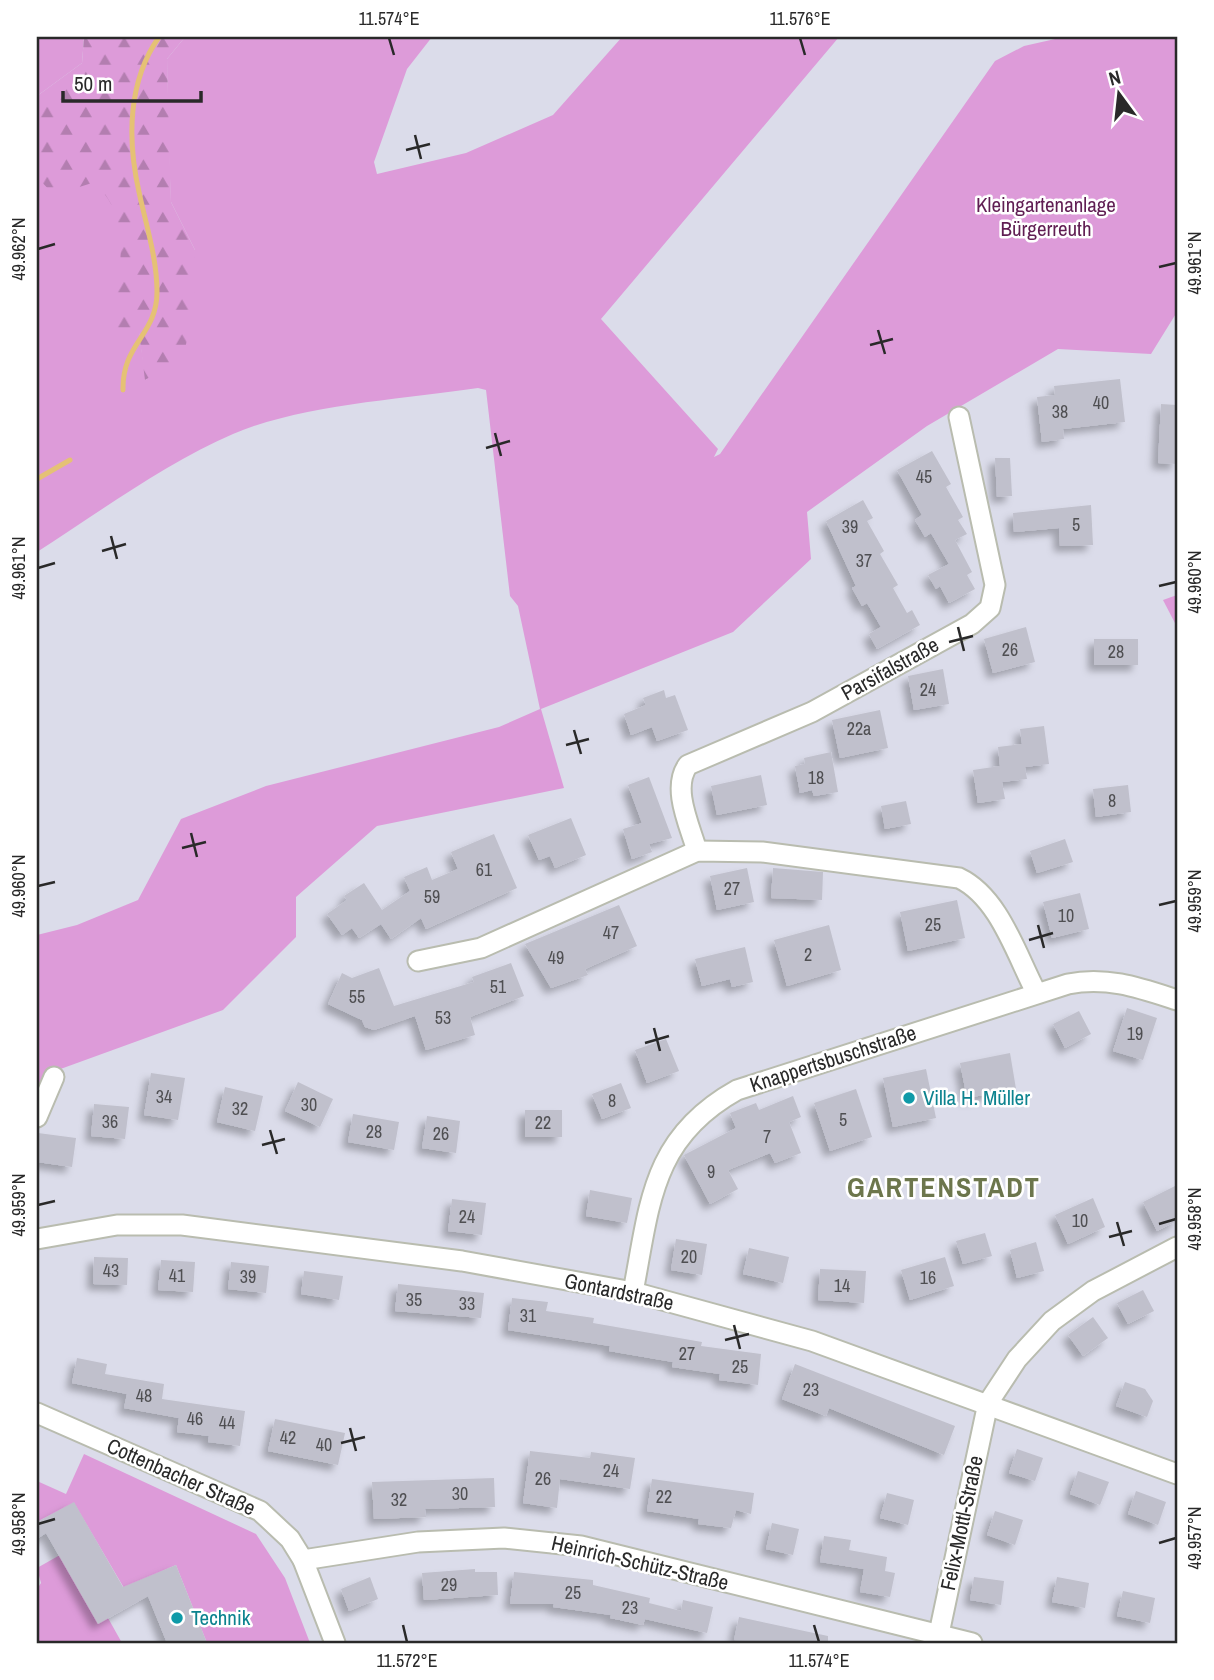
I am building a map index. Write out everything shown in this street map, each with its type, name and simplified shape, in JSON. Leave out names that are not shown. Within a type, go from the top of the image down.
[{"type":"street","name":"Parsifalstraße","points":[[696,851],[681,792],[683,772],[688,765],[812,712],[972,624],[990,608],[995,585],[959,417]]},
{"type":"street","points":[[418,961],[481,947],[696,851],[762,852],[959,877],[975,885],[988,900],[1036,992],[1087,980],[1125,984],[1177,1000]]},
{"type":"street","name":"Knappertsbuschstraße","points":[[633,1292],[658,1178],[676,1139],[709,1105],[767,1078],[876,1046],[1036,992]]},
{"type":"street","points":[[37,1117],[54,1077]]},
{"type":"street","name":"Gontardstraße","points":[[37,1239],[117,1225],[182,1225],[462,1261],[633,1292],[812,1341],[1177,1474]]},
{"type":"street","points":[[988,1404],[1017,1359],[1052,1321],[1093,1291],[1177,1247]]},
{"type":"street","name":"Felix-Mottl-Straße","points":[[937,1639],[988,1404]]},
{"type":"street","name":"Cottenbacher Straße","points":[[37,1413],[249,1505],[276,1524],[303,1560],[335,1643]]},
{"type":"street","name":"Heinrich-Schütz-Straße","points":[[303,1560],[418,1542],[504,1538],[581,1546],[937,1639],[972,1643]]},
{"type":"green space","points":[[37,37],[84,37],[82,63],[37,96]]},
{"type":"green space","points":[[84,37],[185,37],[167,59],[171,202],[195,250],[194,313],[183,356],[145,380],[139,333],[121,336],[108,324],[120,269],[119,229],[114,211],[105,195],[92,183],[54,195],[37,177],[37,96],[82,63]]},
{"type":"green space","name":"Kleingartenanlage Bürgerreuth","points":[[185,37],[432,37],[407,69],[374,162],[377,174],[466,153],[553,115],[622,37],[839,37],[601,319],[718,449],[714,457],[720,454],[995,61],[1024,46],[1064,37],[1177,37],[1177,312],[1151,354],[1058,349],[927,426],[807,512],[811,559],[733,632],[541,709],[564,788],[377,826],[296,897],[296,937],[223,1010],[44,1075],[37,1088],[37,935],[77,925],[138,900],[181,819],[266,786],[499,727],[540,709],[518,606],[510,596],[486,390],[478,388],[353,404],[260,424],[183,459],[37,552],[37,131],[94,109],[145,298],[139,333],[146,380],[195,250],[171,202],[167,59]]},
{"type":"green space","points":[[1177,595],[1177,627],[1163,600]]},
{"type":"green space","points":[[84,1454],[256,1534],[285,1578],[310,1643],[207,1643],[176,1565],[124,1588],[74,1503],[37,1522],[37,1481],[66,1494]]},
{"type":"green space","points":[[60,1555],[108,1618],[122,1643],[37,1643],[37,1589],[41,1583],[37,1568]]},
{"type":"building","points":[[1120,379],[1125,422],[1063,429],[1064,439],[1042,442],[1037,397],[1055,395],[1054,386]]},
{"type":"building","points":[[1161,404],[1177,405],[1177,464],[1158,463]]},
{"type":"building","points":[[932,451],[951,484],[946,487],[963,517],[958,520],[967,534],[955,540],[972,572],[967,575],[975,589],[949,603],[940,586],[936,589],[928,575],[949,564],[931,533],[925,537],[915,520],[922,515],[897,470]]},
{"type":"building","points":[[995,458],[1010,458],[1012,496],[997,497]]},
{"type":"building","points":[[863,500],[873,518],[867,521],[884,551],[880,554],[898,585],[893,588],[907,613],[912,610],[920,625],[877,649],[869,634],[881,627],[867,603],[862,606],[852,588],[856,586],[826,521]]},
{"type":"building","points":[[1091,505],[1093,545],[1060,546],[1059,528],[1014,532],[1013,513]]},
{"type":"building","points":[[1026,627],[1035,662],[993,673],[984,639]]},
{"type":"building","points":[[1094,639],[1138,639],[1138,665],[1094,665]]},
{"type":"building","points":[[943,669],[949,704],[914,710],[908,676]]},
{"type":"building","points":[[664,690],[666,698],[675,695],[688,730],[657,741],[652,727],[631,735],[624,714],[646,705],[643,698]]},
{"type":"building","points":[[880,710],[888,748],[840,758],[832,720]]},
{"type":"building","points":[[1044,726],[1049,764],[1025,767],[1027,779],[1002,782],[1005,799],[978,803],[973,770],[1000,766],[998,747],[1022,744],[1020,729]]},
{"type":"building","points":[[831,752],[838,792],[814,796],[812,790],[800,793],[795,766],[805,764],[804,758]]},
{"type":"building","points":[[761,775],[767,805],[717,815],[711,786]]},
{"type":"building","points":[[649,777],[672,838],[649,844],[652,852],[632,859],[623,829],[642,823],[628,785]]},
{"type":"building","points":[[1128,785],[1131,812],[1096,817],[1093,789]]},
{"type":"building","points":[[906,801],[911,824],[885,829],[881,806]]},
{"type":"building","points":[[571,818],[586,855],[555,868],[550,856],[539,860],[528,835]]},
{"type":"building","points":[[494,834],[517,888],[426,929],[421,918],[391,939],[381,924],[359,938],[352,928],[342,935],[327,914],[347,900],[344,896],[364,883],[382,910],[410,891],[404,877],[427,867],[432,880],[458,869],[451,852]]},
{"type":"building","points":[[1065,839],[1073,862],[1037,873],[1030,851]]},
{"type":"building","points":[[747,868],[754,902],[717,910],[710,876]]},
{"type":"building","points":[[773,868],[823,872],[822,900],[771,898]]},
{"type":"building","points":[[1080,893],[1089,929],[1052,938],[1043,902]]},
{"type":"building","points":[[957,900],[965,938],[908,951],[900,912]]},
{"type":"building","points":[[619,905],[637,946],[585,969],[588,975],[551,988],[525,944]]},
{"type":"building","points":[[829,925],[841,970],[787,986],[774,940]]},
{"type":"building","points":[[745,947],[753,982],[732,987],[730,979],[702,986],[695,959]]},
{"type":"building","points":[[511,963],[524,996],[470,1017],[475,1035],[426,1050],[415,1016],[374,1030],[365,1027],[362,1020],[328,1004],[342,973],[352,978],[379,968],[394,1006],[474,982],[472,977]]},
{"type":"building","points":[[1127,1008],[1157,1018],[1143,1060],[1113,1051]]},
{"type":"building","points":[[1079,1011],[1091,1034],[1065,1048],[1053,1024]]},
{"type":"building","points":[[666,1039],[679,1071],[647,1083],[635,1050]]},
{"type":"building","points":[[1010,1053],[1016,1089],[967,1098],[960,1063]]},
{"type":"building","name":"Villa H. Müller","points":[[926,1069],[936,1118],[893,1127],[883,1078]]},
{"type":"building","points":[[151,1073],[185,1078],[178,1120],[144,1115]]},
{"type":"building","points":[[298,1082],[333,1099],[320,1127],[285,1111]]},
{"type":"building","points":[[621,1083],[631,1108],[602,1119],[592,1094]]},
{"type":"building","points":[[225,1087],[263,1096],[255,1131],[217,1122]]},
{"type":"building","points":[[856,1089],[872,1137],[830,1151],[814,1103]]},
{"type":"building","points":[[793,1096],[801,1117],[789,1122],[801,1153],[775,1163],[770,1153],[728,1170],[738,1189],[710,1204],[684,1155],[736,1128],[730,1113],[756,1103],[759,1110]]},
{"type":"building","points":[[94,1104],[129,1107],[125,1139],[91,1136]]},
{"type":"building","points":[[525,1110],[562,1110],[562,1137],[525,1137]]},
{"type":"building","points":[[353,1114],[399,1122],[394,1150],[348,1142]]},
{"type":"building","points":[[427,1116],[460,1121],[456,1153],[422,1148]]},
{"type":"building","points":[[38,1133],[76,1138],[72,1167],[37,1162]]},
{"type":"building","points":[[1177,1185],[1177,1221],[1157,1231],[1143,1202]]},
{"type":"building","points":[[590,1190],[632,1198],[627,1223],[586,1216]]},
{"type":"building","points":[[1093,1198],[1105,1227],[1068,1244],[1055,1215]]},
{"type":"building","points":[[452,1199],[486,1203],[482,1235],[448,1231]]},
{"type":"building","points":[[985,1233],[992,1256],[963,1264],[956,1241]]},
{"type":"building","points":[[676,1239],[707,1244],[702,1275],[671,1270]]},
{"type":"building","points":[[1036,1242],[1044,1271],[1017,1278],[1010,1250]]},
{"type":"building","points":[[749,1248],[789,1257],[783,1283],[743,1274]]},
{"type":"building","points":[[94,1257],[128,1258],[127,1285],[93,1284]]},
{"type":"building","points":[[945,1257],[954,1286],[910,1300],[901,1270]]},
{"type":"building","points":[[161,1260],[195,1262],[193,1292],[158,1290]]},
{"type":"building","points":[[231,1262],[269,1266],[266,1293],[228,1289]]},
{"type":"building","points":[[820,1269],[866,1271],[864,1303],[818,1300]]},
{"type":"building","points":[[304,1271],[343,1276],[339,1300],[301,1294]]},
{"type":"building","points":[[398,1284],[484,1293],[481,1318],[395,1311]]},
{"type":"building","points":[[1143,1290],[1154,1311],[1128,1324],[1117,1303]]},
{"type":"building","points":[[512,1298],[548,1302],[546,1311],[594,1318],[593,1323],[702,1342],[701,1346],[761,1354],[758,1385],[719,1380],[720,1374],[672,1367],[673,1362],[609,1351],[610,1346],[508,1330]]},
{"type":"building","points":[[1093,1317],[1108,1338],[1083,1356],[1068,1335]]},
{"type":"building","points":[[77,1358],[107,1364],[105,1374],[164,1384],[162,1399],[245,1411],[240,1446],[208,1442],[209,1436],[177,1432],[179,1418],[124,1408],[127,1394],[72,1383]]},
{"type":"building","points":[[795,1364],[955,1426],[944,1455],[829,1408],[826,1416],[782,1399]]},
{"type":"building","points":[[1125,1382],[1145,1389],[1153,1401],[1147,1417],[1116,1406]]},
{"type":"building","points":[[275,1419],[345,1433],[338,1465],[268,1451]]},
{"type":"building","points":[[1017,1449],[1043,1458],[1035,1481],[1009,1473]]},
{"type":"building","points":[[530,1451],[590,1458],[591,1452],[635,1458],[630,1489],[560,1479],[557,1508],[523,1503]]},
{"type":"building","points":[[1078,1471],[1109,1482],[1100,1505],[1070,1494]]},
{"type":"building","points":[[494,1478],[495,1507],[425,1509],[426,1517],[374,1519],[372,1482]]},
{"type":"building","points":[[652,1479],[754,1493],[751,1514],[736,1510],[731,1528],[698,1524],[699,1519],[647,1511]]},
{"type":"building","points":[[1136,1491],[1166,1502],[1158,1525],[1128,1514]]},
{"type":"building","points":[[887,1493],[914,1500],[908,1525],[880,1518]]},
{"type":"building","points":[[74,1502],[123,1587],[176,1565],[207,1643],[167,1643],[148,1596],[98,1624],[46,1533],[37,1539],[37,1522]]},
{"type":"building","points":[[995,1511],[1023,1520],[1015,1545],[987,1535]]},
{"type":"building","points":[[772,1523],[799,1529],[793,1555],[766,1549]]},
{"type":"building","points":[[824,1536],[851,1540],[849,1550],[887,1557],[885,1571],[895,1573],[890,1597],[860,1592],[864,1569],[820,1562]]},
{"type":"building","points":[[475,1569],[475,1572],[497,1572],[498,1595],[424,1600],[422,1573]]},
{"type":"building","points":[[514,1572],[593,1580],[593,1585],[650,1598],[649,1603],[681,1611],[683,1600],[713,1607],[707,1633],[645,1619],[643,1625],[610,1618],[611,1615],[553,1607],[554,1604],[510,1604]]},
{"type":"building","points":[[370,1577],[378,1599],[349,1611],[341,1589]]},
{"type":"building","points":[[974,1577],[1004,1581],[1001,1605],[970,1600]]},
{"type":"building","points":[[1057,1577],[1089,1583],[1085,1608],[1052,1602]]},
{"type":"building","points":[[1123,1591],[1155,1598],[1150,1623],[1117,1616]]},
{"type":"building","points":[[739,1617],[828,1636],[828,1643],[734,1640]]},
{"type":"waterway","points":[[123,390],[128,361],[152,319],[157,292],[153,254],[135,172],[132,131],[141,72],[159,37]]},
{"type":"waterway","points":[[37,479],[70,460]]},
{"type":"place","name":"Villa H. Müller","points":[[909,1098]]},
{"type":"place","name":"Technik","points":[[177,1618]]},
{"type":"district","name":"GARTENSTADT","points":[[944,1187]]}]
